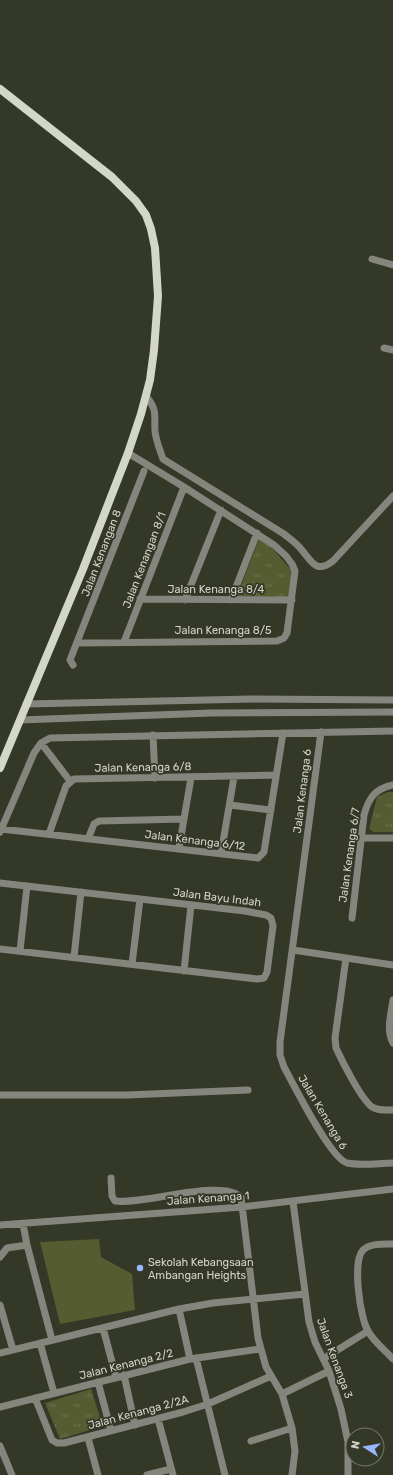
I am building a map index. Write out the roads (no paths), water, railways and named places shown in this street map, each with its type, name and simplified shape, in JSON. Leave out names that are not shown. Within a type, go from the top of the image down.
[{"type":"main road","points":[[0,90],[127,190],[146,215],[151,229],[155,248],[158,296],[154,350],[146,396],[128,453],[83,569],[0,768]]},
{"type":"street","points":[[372,259],[393,265]]},
{"type":"street","points":[[384,348],[393,350]]},
{"type":"street","points":[[146,396],[156,412],[155,432],[162,459],[284,534],[295,542],[313,564],[320,567],[326,566],[334,561],[393,496]]},
{"type":"street","name":"Jalan Kenanga 8/5","points":[[78,643],[277,640],[284,638],[287,633],[295,571],[292,564],[274,545],[257,533],[128,453]]},
{"type":"street","name":"Jalan Kenangan 8","points":[[73,665],[70,660],[78,643],[144,471]]},
{"type":"street","name":"Jalan Kenangan 8/1","points":[[124,642],[184,487]]},
{"type":"street","points":[[185,600],[221,510]]},
{"type":"street","points":[[231,600],[257,533]]},
{"type":"street","name":"Jalan Kenanga 8/4","points":[[140,600],[292,600]]},
{"type":"street","points":[[26,704],[252,699],[393,700]]},
{"type":"street","points":[[20,720],[211,713],[393,712]]},
{"type":"street","points":[[321,732],[393,731]]},
{"type":"street","name":"Jalan Kenanga 6","points":[[41,743],[50,738],[61,737],[321,732],[280,1042],[280,1055],[284,1067],[338,1159],[346,1163],[354,1164],[393,1163]]},
{"type":"street","name":"Jalan Kenanga 6/12","points":[[1,830],[179,848],[251,858],[262,856],[283,733]]},
{"type":"street","points":[[153,736],[155,778]]},
{"type":"street","points":[[1,830],[34,753],[41,743],[70,781],[66,786],[49,834]]},
{"type":"street","name":"Jalan Kenanga 6/8","points":[[70,781],[74,779],[191,778],[275,775]]},
{"type":"street","points":[[221,854],[234,777]]},
{"type":"street","points":[[179,848],[191,778]]},
{"type":"street","name":"Jalan Kenanga 6/7","points":[[352,918],[368,802],[374,792],[384,787],[393,785]]},
{"type":"street","points":[[230,805],[271,810]]},
{"type":"street","points":[[88,839],[94,824],[99,821],[184,819]]},
{"type":"street","points":[[362,838],[393,838]]},
{"type":"street","name":"Jalan Bayu Indah","points":[[0,883],[266,915],[271,918],[273,926],[267,972],[264,978],[257,980],[0,949]]},
{"type":"street","points":[[20,951],[27,886]]},
{"type":"street","points":[[74,957],[81,892]]},
{"type":"street","points":[[132,964],[140,899]]},
{"type":"street","points":[[184,971],[191,905]]},
{"type":"street","points":[[293,950],[393,964]]},
{"type":"street","points":[[346,958],[335,1038],[336,1048],[365,1099],[372,1107],[381,1110],[393,1110]]},
{"type":"street","points":[[393,1000],[389,1028],[390,1037],[393,1043]]},
{"type":"street","points":[[0,1095],[127,1095],[248,1090]]},
{"type":"street","points":[[111,1178],[112,1196],[115,1201],[141,1199],[194,1191],[233,1191],[241,1197],[260,1349],[271,1376],[282,1394],[292,1428],[295,1451],[292,1475]]},
{"type":"street","name":"Jalan Kenanga 1","points":[[0,1225],[242,1207],[393,1190]]},
{"type":"street","name":"Jalan Kenanga 3","points":[[293,1202],[312,1332],[329,1372],[346,1429],[348,1475]]},
{"type":"street","points":[[23,1224],[27,1245],[52,1340]]},
{"type":"street","points":[[393,1244],[372,1245],[364,1249],[359,1255],[357,1274],[364,1321],[368,1331],[393,1359]]},
{"type":"street","points":[[0,1257],[7,1248],[27,1245]]},
{"type":"street","points":[[0,1353],[179,1309],[306,1294]]},
{"type":"street","points":[[0,1305],[13,1350]]},
{"type":"street","points":[[179,1309],[208,1404],[225,1475]]},
{"type":"street","points":[[103,1328],[135,1425]]},
{"type":"street","points":[[323,1359],[368,1331]]},
{"type":"street","points":[[40,1343],[54,1394]]},
{"type":"street","name":"Jalan Kenanga 2/2","points":[[0,1407],[193,1358],[260,1349]]},
{"type":"street","points":[[282,1394],[329,1372]]},
{"type":"street","name":"Jalan Kenanga 2/2A","points":[[36,1398],[52,1440],[57,1443],[64,1444],[208,1404],[271,1376]]},
{"type":"street","points":[[98,1382],[111,1432]]},
{"type":"street","points":[[147,1475],[172,1472],[158,1419]]},
{"type":"street","points":[[251,1441],[292,1428]]},
{"type":"street","points":[[88,1438],[98,1475]]},
{"type":"street","points":[[0,1446],[12,1475]]},
{"type":"place","name":"Sekolah Kebangsaan Ambangan Heights","points":[[140,1268]]}]
